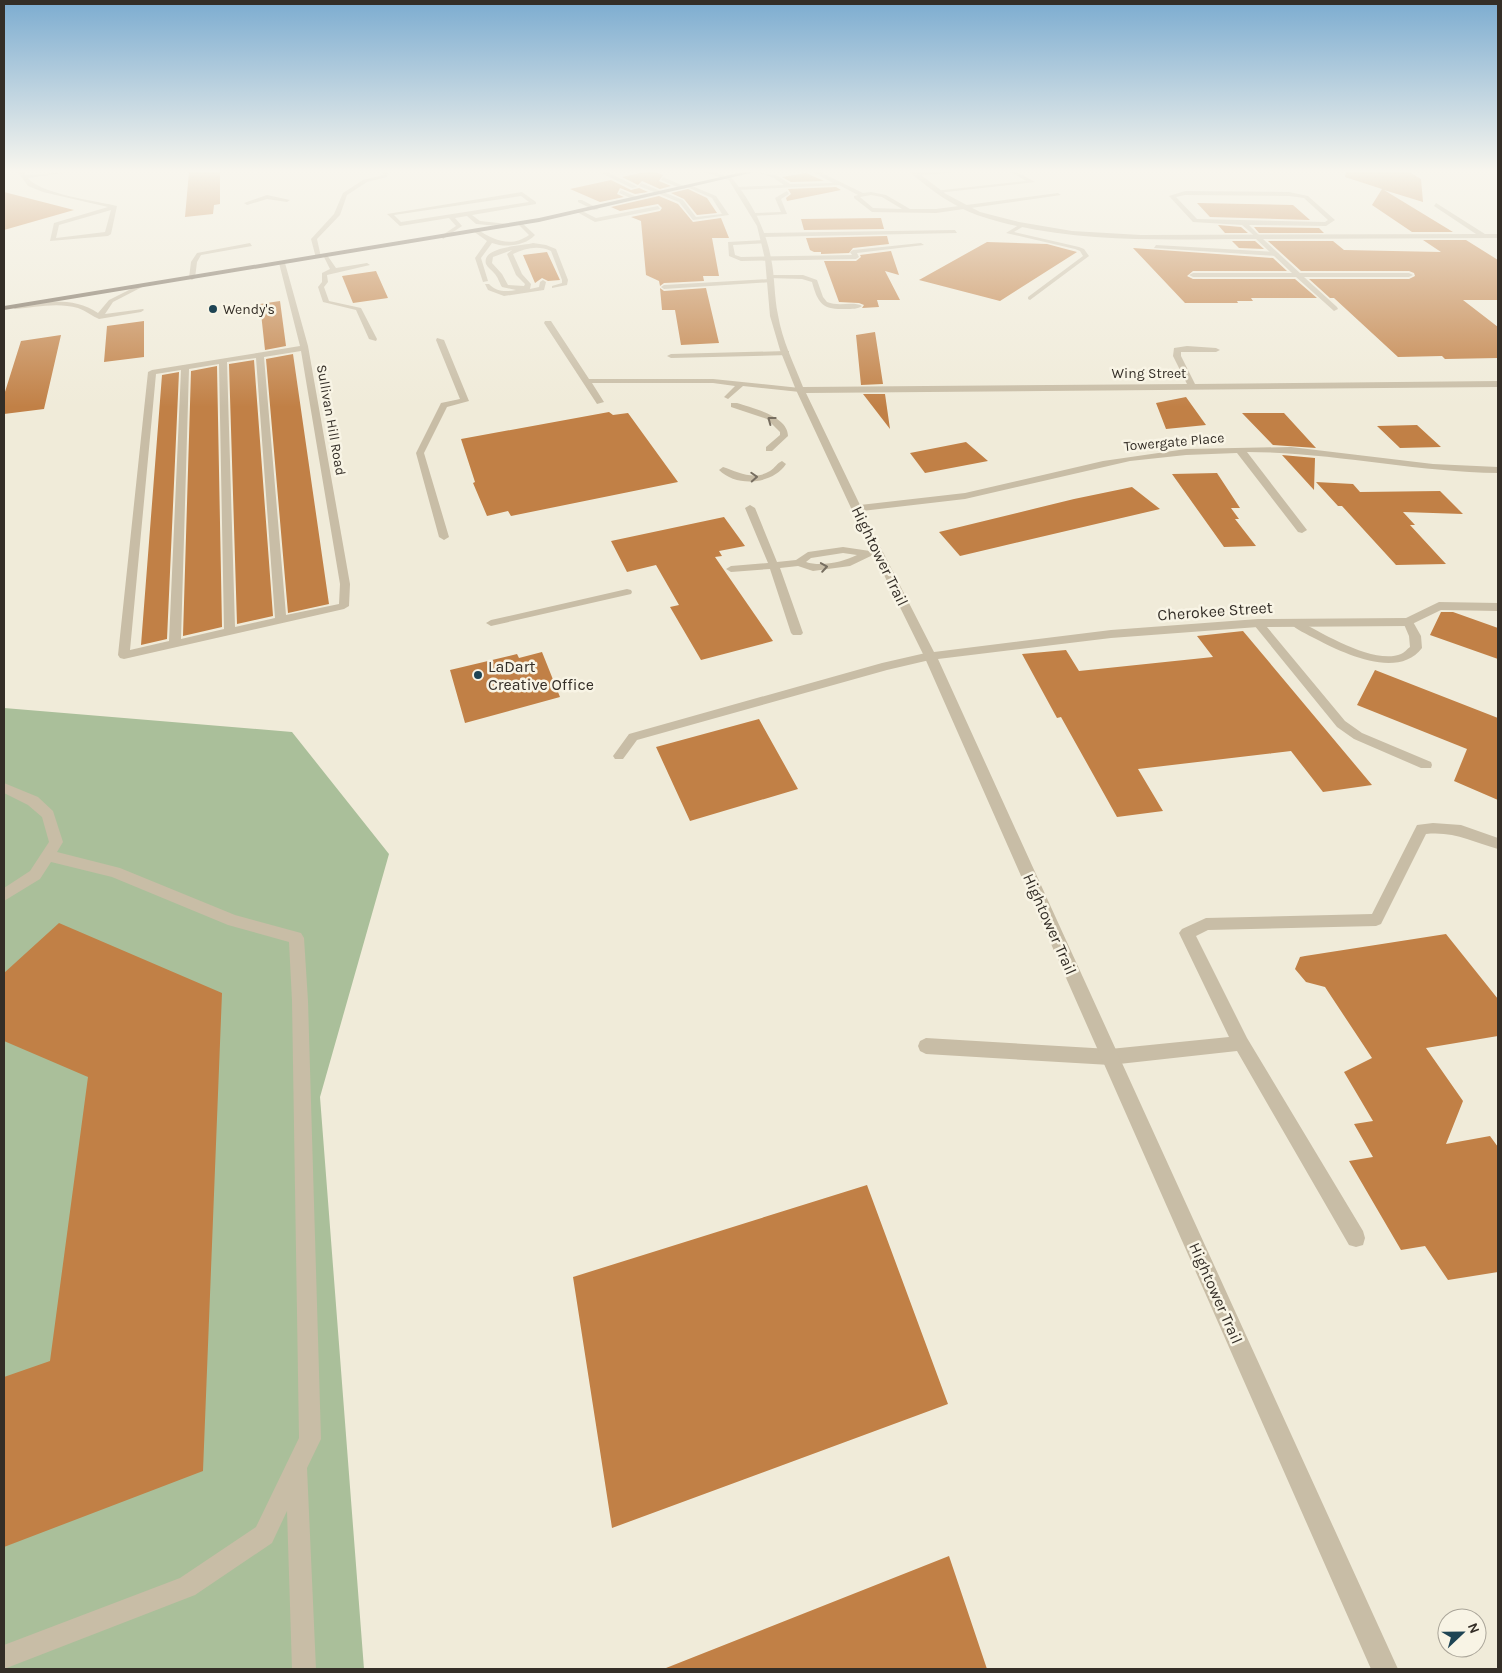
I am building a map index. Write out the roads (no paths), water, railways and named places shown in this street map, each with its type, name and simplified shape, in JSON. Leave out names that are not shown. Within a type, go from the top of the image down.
[{"type":"main road","points":[[4,308],[363,250]]},
{"type":"street","name":"Hightower Trail","points":[[766,250],[774,316],[800,390],[856,508],[872,554],[930,656],[1385,1669]]},
{"type":"street","points":[[1272,250],[1334,309]]},
{"type":"street","points":[[1193,275],[1409,275]]},
{"type":"street","points":[[1192,386],[1177,356],[1177,350],[1187,348],[1216,350]]},
{"type":"street","name":"Wing Street","points":[[800,390],[1498,384]]},
{"type":"street","points":[[1240,450],[1302,530]]},
{"type":"street","name":"Towergate Place","points":[[856,508],[912,504],[964,496],[1140,456],[1185,452],[1240,450],[1325,453],[1430,467],[1498,470]]},
{"type":"street","name":"Cherokee Street","points":[[930,656],[1111,634],[1258,623],[1408,622],[1439,606],[1498,607]]},
{"type":"lane","points":[[192,278],[194,262],[199,254],[221,250]]},
{"type":"lane","points":[[318,250],[321,257],[334,270]]},
{"type":"lane","points":[[484,250],[478,258],[486,283],[490,289],[504,294],[553,284],[565,284],[554,250]]},
{"type":"lane","points":[[502,250],[496,252],[489,262],[506,287],[520,291],[527,288],[528,284],[519,275],[511,252],[515,250]]},
{"type":"lane","points":[[539,250],[542,253]]},
{"type":"lane","points":[[731,250],[732,256],[741,259],[763,250]]},
{"type":"lane","points":[[778,250],[856,257],[853,252],[872,250]]},
{"type":"lane","points":[[1030,298],[1086,256],[1082,250]]},
{"type":"lane","points":[[1209,250],[1276,254]]},
{"type":"lane","name":"Sullivan Hill Road","points":[[281,620],[344,606],[345,584],[304,348],[282,263]]},
{"type":"lane","points":[[367,265],[334,270],[324,274],[325,282],[321,287],[326,302],[359,309],[373,339]]},
{"type":"lane","points":[[664,287],[809,278],[815,281],[822,301],[825,304],[833,306],[859,306]]},
{"type":"lane","points":[[99,317],[111,301],[141,286]]},
{"type":"lane","points":[[15,307],[60,304],[82,306],[99,317],[141,310]]},
{"type":"lane","points":[[548,324],[600,402]]},
{"type":"lane","points":[[440,340],[465,401],[444,405],[420,453],[444,537]]},
{"type":"lane","points":[[260,355],[281,620],[124,655],[152,372],[304,348]]},
{"type":"lane","points":[[671,356],[786,354]]},
{"type":"lane","points":[[223,361],[230,632]]},
{"type":"lane","points":[[175,644],[185,367]]},
{"type":"lane","points":[[587,381],[713,381],[800,390]]},
{"type":"lane","points":[[728,397],[742,384]]},
{"type":"lane","points":[[734,405],[770,417],[784,431],[784,436],[770,449]]},
{"type":"lane","points":[[723,470],[733,477],[751,478],[768,476],[780,470],[782,464]]},
{"type":"lane","points":[[750,508],[774,566],[797,633]]},
{"type":"lane","points":[[731,568],[799,563],[813,568],[850,563],[872,554]]},
{"type":"lane","points":[[491,623],[627,592]]},
{"type":"lane","points":[[1295,623],[1360,654],[1398,660],[1411,656],[1416,648],[1415,636],[1408,622]]},
{"type":"lane","points":[[1258,623],[1341,724],[1358,736],[1426,765]]},
{"type":"lane","points":[[619,756],[633,737],[886,666],[930,656]]},
{"type":"lane","points":[[4,788],[33,801],[48,815],[56,842],[35,875],[4,894]]},
{"type":"lane","points":[[1356,1238],[1240,1043],[1187,933],[1206,924],[1376,920],[1422,829],[1439,826],[1464,830],[1498,844]]},
{"type":"lane","points":[[4,1657],[186,1587],[264,1535],[310,1439],[300,1001],[296,938],[233,921],[115,872],[47,855]]},
{"type":"lane","points":[[926,1046],[1110,1057],[1240,1043]]},
{"type":"lane","points":[[297,1466],[304,1669]]},
{"type":"place","name":"Wendy's","points":[[213,309]]},
{"type":"place","name":"LaDart Creative Office","points":[[478,675]]}]
